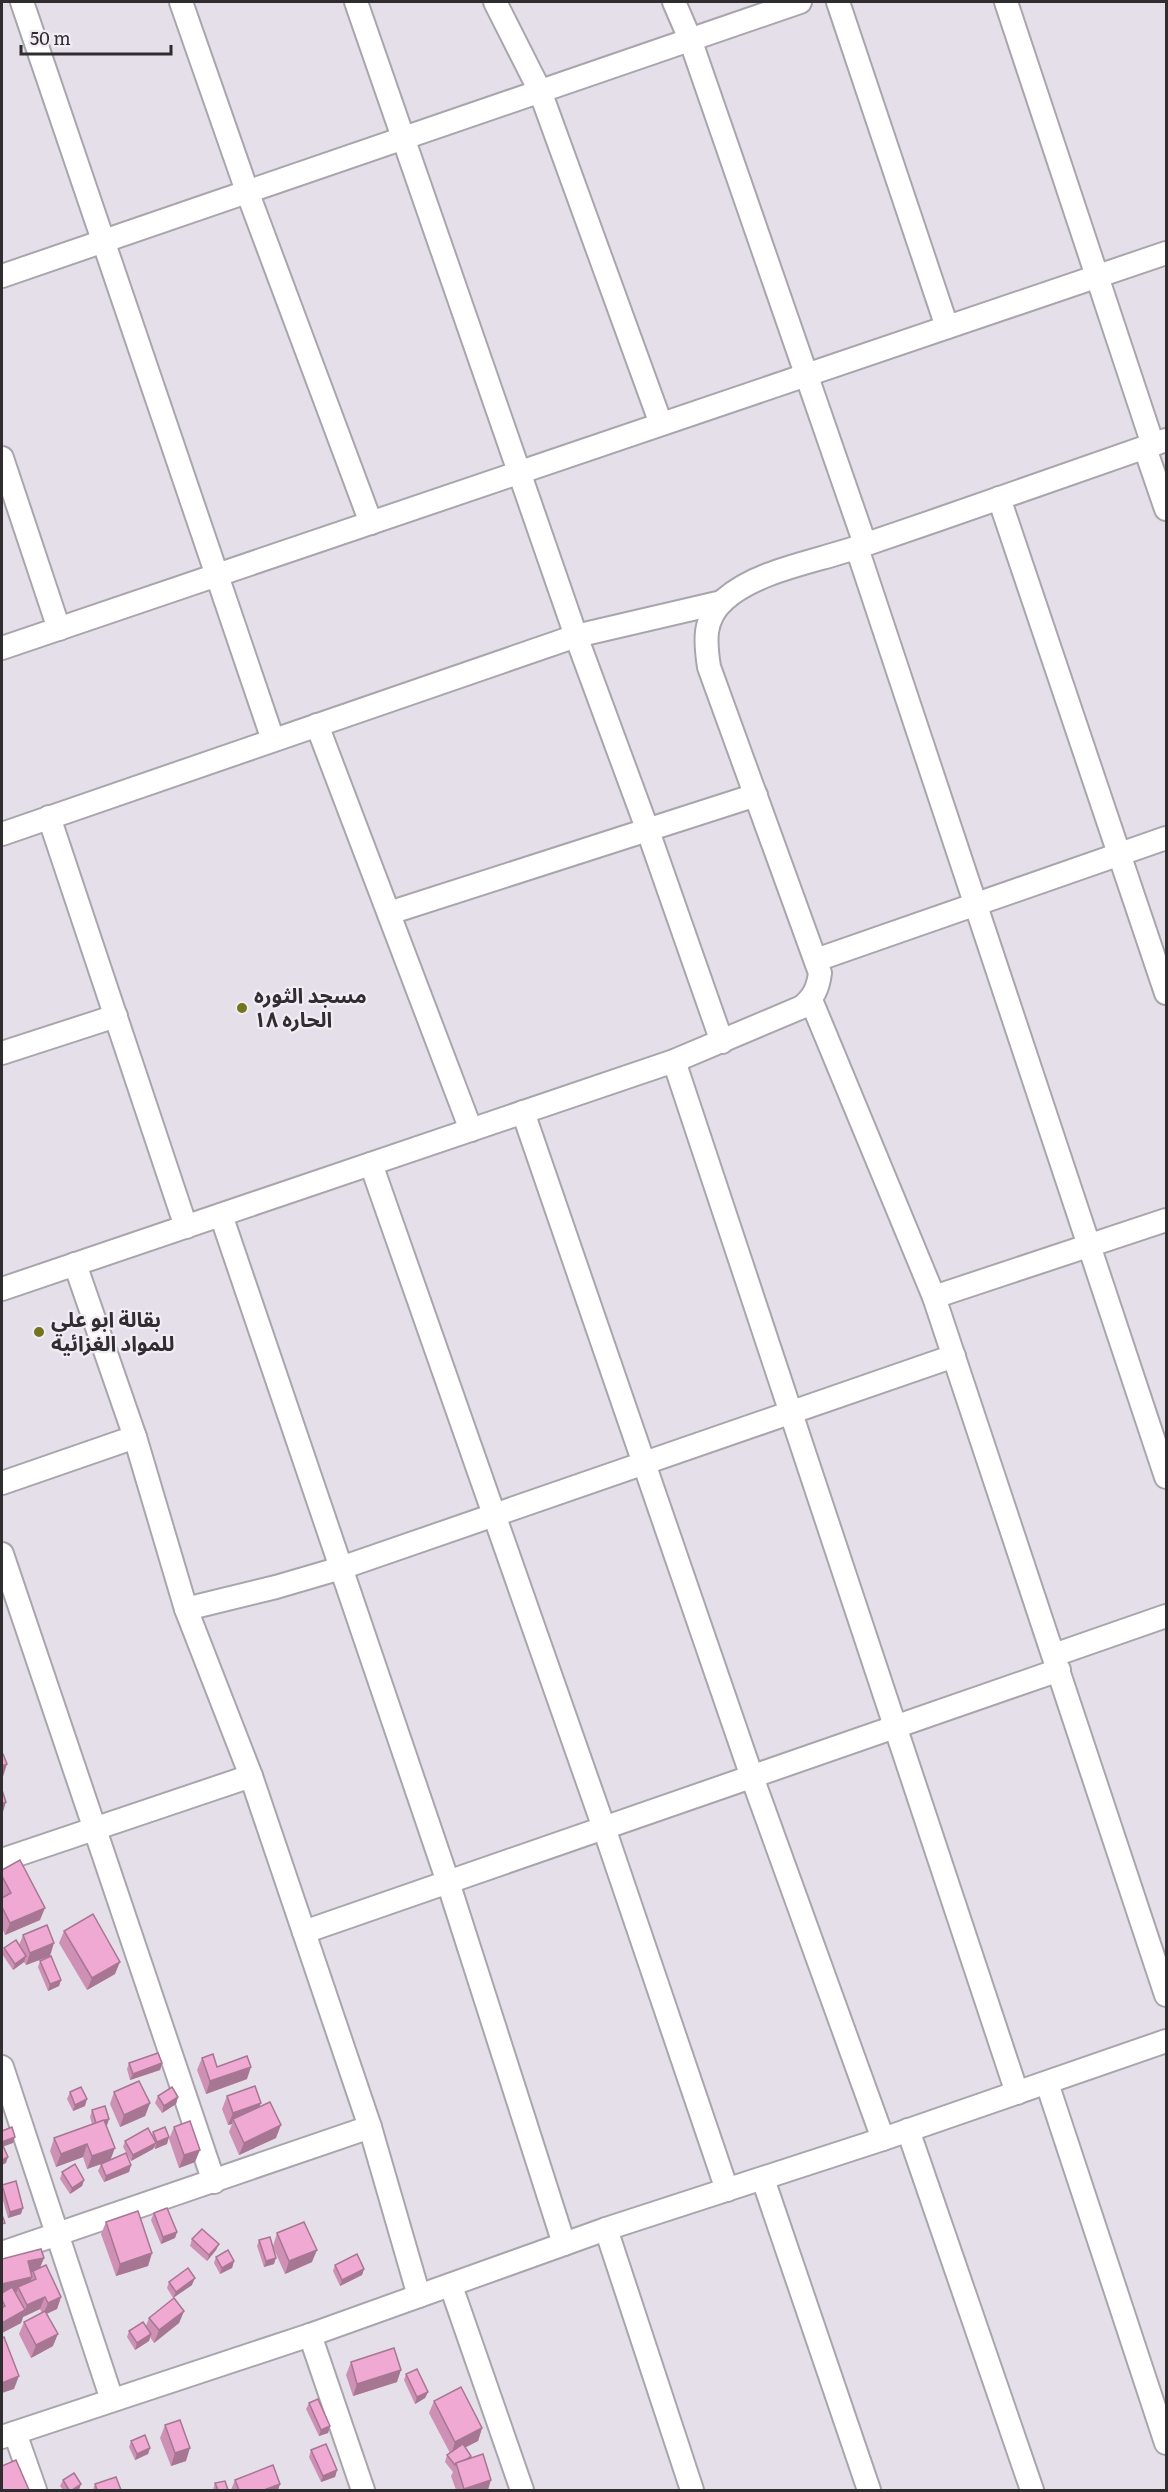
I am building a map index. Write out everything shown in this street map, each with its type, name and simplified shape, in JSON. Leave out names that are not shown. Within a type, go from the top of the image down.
[{"type":"street","points":[[22,2],[273,740]]},
{"type":"street","points":[[181,2],[247,191],[371,523]]},
{"type":"street","points":[[356,2],[576,636],[722,1042]]},
{"type":"street","points":[[495,2],[540,91],[661,424]]},
{"type":"street","points":[[674,2],[690,39],[806,375],[976,905],[1167,1477]]},
{"type":"street","points":[[2,276],[800,2]]},
{"type":"street","points":[[838,2],[947,327]]},
{"type":"street","points":[[1006,2],[1155,444],[1167,509]]},
{"type":"street","points":[[2,648],[1167,253]]},
{"type":"street","points":[[2,1289],[674,1061],[792,1012],[811,1000],[818,987],[820,973],[709,667],[705,639],[709,618],[722,602],[749,582],[861,546],[1155,444]]},
{"type":"street","points":[[2,458],[59,629]]},
{"type":"street","points":[[999,498],[1167,993]]},
{"type":"street","points":[[2,834],[576,636],[722,602]]},
{"type":"street","points":[[317,725],[471,1130]]},
{"type":"street","points":[[389,913],[756,795]]},
{"type":"street","points":[[50,817],[186,1227]]},
{"type":"street","points":[[816,960],[1167,838]]},
{"type":"street","points":[[811,1000],[934,1297],[1167,1995]]},
{"type":"street","points":[[2,1053],[116,1016]]},
{"type":"street","points":[[674,1061],[1017,2093]]},
{"type":"street","points":[[523,1112],[752,1777],[883,2139]]},
{"type":"street","points":[[371,1164],[604,1828],[727,2190]]},
{"type":"street","points":[[221,1215],[448,1882],[564,2244]]},
{"type":"street","points":[[934,1297],[1167,1220]]},
{"type":"street","points":[[75,1264],[135,1437],[186,1609],[251,1776],[370,2127],[419,2296]]},
{"type":"street","points":[[186,1609],[341,1568],[954,1356]]},
{"type":"street","points":[[2,1483],[135,1437]]},
{"type":"street","points":[[2,1554],[214,2182]]},
{"type":"street","points":[[304,1932],[896,1727],[1167,1616]]},
{"type":"street","points":[[2,1860],[251,1776]]},
{"type":"street","points":[[35,2490],[8,2435],[310,2335],[606,2229],[883,2139],[1167,2041]]},
{"type":"street","points":[[2,2067],[112,2400]]},
{"type":"street","points":[[1047,2083],[1167,2443]]},
{"type":"street","points":[[2,2253],[370,2127]]},
{"type":"street","points":[[908,2130],[1032,2490]]},
{"type":"street","points":[[763,2179],[869,2490]]},
{"type":"street","points":[[606,2229],[692,2490]]},
{"type":"street","points":[[451,2286],[522,2490]]},
{"type":"street","points":[[310,2335],[363,2490]]},
{"type":"building","points":[[2,1754],[7,1764],[2,1766]]},
{"type":"building","points":[[2,1790],[6,1802],[2,1804]]},
{"type":"building","points":[[20,1860],[45,1908],[10,1923],[2,1907],[2,1898],[11,1893],[2,1876],[2,1870]]},
{"type":"building","points":[[93,1914],[120,1962],[92,1978],[64,1931]]},
{"type":"building","points":[[47,1925],[54,1943],[30,1953],[23,1935]]},
{"type":"building","points":[[16,1940],[26,1956],[15,1964],[4,1948]]},
{"type":"building","points":[[51,1956],[61,1980],[50,1984],[40,1961]]},
{"type":"building","points":[[158,2053],[162,2063],[133,2074],[129,2063]]},
{"type":"building","points":[[213,2054],[217,2067],[247,2056],[251,2067],[210,2081],[202,2058]]},
{"type":"building","points":[[139,2081],[150,2103],[124,2115],[114,2092]]},
{"type":"building","points":[[255,2086],[261,2103],[233,2113],[227,2096]]},
{"type":"building","points":[[81,2087],[87,2099],[75,2105],[70,2092]]},
{"type":"building","points":[[172,2087],[178,2097],[164,2106],[158,2096]]},
{"type":"building","points":[[270,2102],[281,2125],[244,2143],[233,2119]]},
{"type":"building","points":[[105,2106],[109,2119],[96,2123],[92,2110]]},
{"type":"building","points":[[104,2120],[115,2148],[92,2156],[87,2144],[61,2154],[54,2138]]},
{"type":"building","points":[[190,2121],[200,2150],[184,2155],[174,2127]]},
{"type":"building","points":[[12,2127],[15,2137],[2,2142],[2,2131]]},
{"type":"building","points":[[165,2127],[169,2137],[157,2142],[153,2132]]},
{"type":"building","points":[[148,2128],[156,2143],[133,2155],[125,2141]]},
{"type":"building","points":[[2,2147],[8,2157],[2,2160]]},
{"type":"building","points":[[126,2153],[131,2165],[106,2176],[101,2164]]},
{"type":"building","points":[[75,2164],[84,2180],[72,2188],[62,2172]]},
{"type":"building","points":[[16,2181],[23,2208],[10,2212],[2,2185]]},
{"type":"building","points":[[167,2208],[177,2232],[163,2237],[154,2213]]},
{"type":"building","points":[[138,2211],[152,2253],[120,2264],[106,2222]]},
{"type":"building","points":[[304,2222],[317,2250],[289,2261],[277,2233]]},
{"type":"building","points":[[202,2229],[219,2244],[209,2255],[192,2239]]},
{"type":"building","points":[[270,2237],[276,2258],[266,2261],[259,2240]]},
{"type":"building","points":[[41,2249],[44,2258],[28,2261],[32,2277],[2,2284],[2,2259]]},
{"type":"building","points":[[228,2250],[234,2261],[222,2268],[216,2257]]},
{"type":"building","points":[[357,2254],[364,2269],[342,2280],[335,2265]]},
{"type":"building","points":[[46,2265],[61,2297],[48,2303],[45,2297],[27,2305],[18,2287],[36,2279],[33,2271]]},
{"type":"building","points":[[188,2268],[195,2278],[176,2292],[169,2282]]},
{"type":"building","points":[[12,2287],[25,2310],[2,2323],[2,2308],[5,2306],[2,2293]]},
{"type":"building","points":[[174,2298],[184,2311],[159,2330],[149,2318]]},
{"type":"building","points":[[45,2311],[58,2334],[36,2345],[24,2322]]},
{"type":"building","points":[[143,2322],[151,2334],[137,2343],[129,2331]]},
{"type":"building","points":[[4,2337],[19,2376],[2,2383],[2,2338]]},
{"type":"building","points":[[394,2348],[401,2370],[357,2384],[351,2362]]},
{"type":"building","points":[[417,2369],[428,2392],[417,2397],[406,2374]]},
{"type":"building","points":[[461,2387],[482,2428],[455,2442],[434,2401]]},
{"type":"building","points":[[318,2399],[330,2426],[321,2430],[309,2403]]},
{"type":"building","points":[[180,2420],[190,2448],[175,2453],[165,2425]]},
{"type":"building","points":[[145,2435],[150,2448],[137,2454],[131,2441]]},
{"type":"building","points":[[326,2444],[337,2470],[323,2476],[311,2450]]},
{"type":"building","points":[[463,2444],[471,2456],[455,2465],[447,2455]]},
{"type":"building","points":[[483,2454],[491,2480],[464,2489],[456,2463]]},
{"type":"building","points":[[16,2460],[29,2490],[2,2490],[2,2466]]},
{"type":"building","points":[[273,2465],[280,2484],[264,2490],[239,2490],[235,2480]]},
{"type":"building","points":[[74,2473],[81,2484],[69,2490],[63,2480]]},
{"type":"building","points":[[116,2477],[121,2490],[97,2490],[95,2484]]},
{"type":"building","points":[[225,2481],[228,2490],[218,2490],[215,2483]]},
{"type":"place","name":"مسجد الثوره الحاره ١٨","points":[[242,1008]]},
{"type":"place","name":"بقالة ابو علي للمواد الغزائيه","points":[[39,1332]]}]
